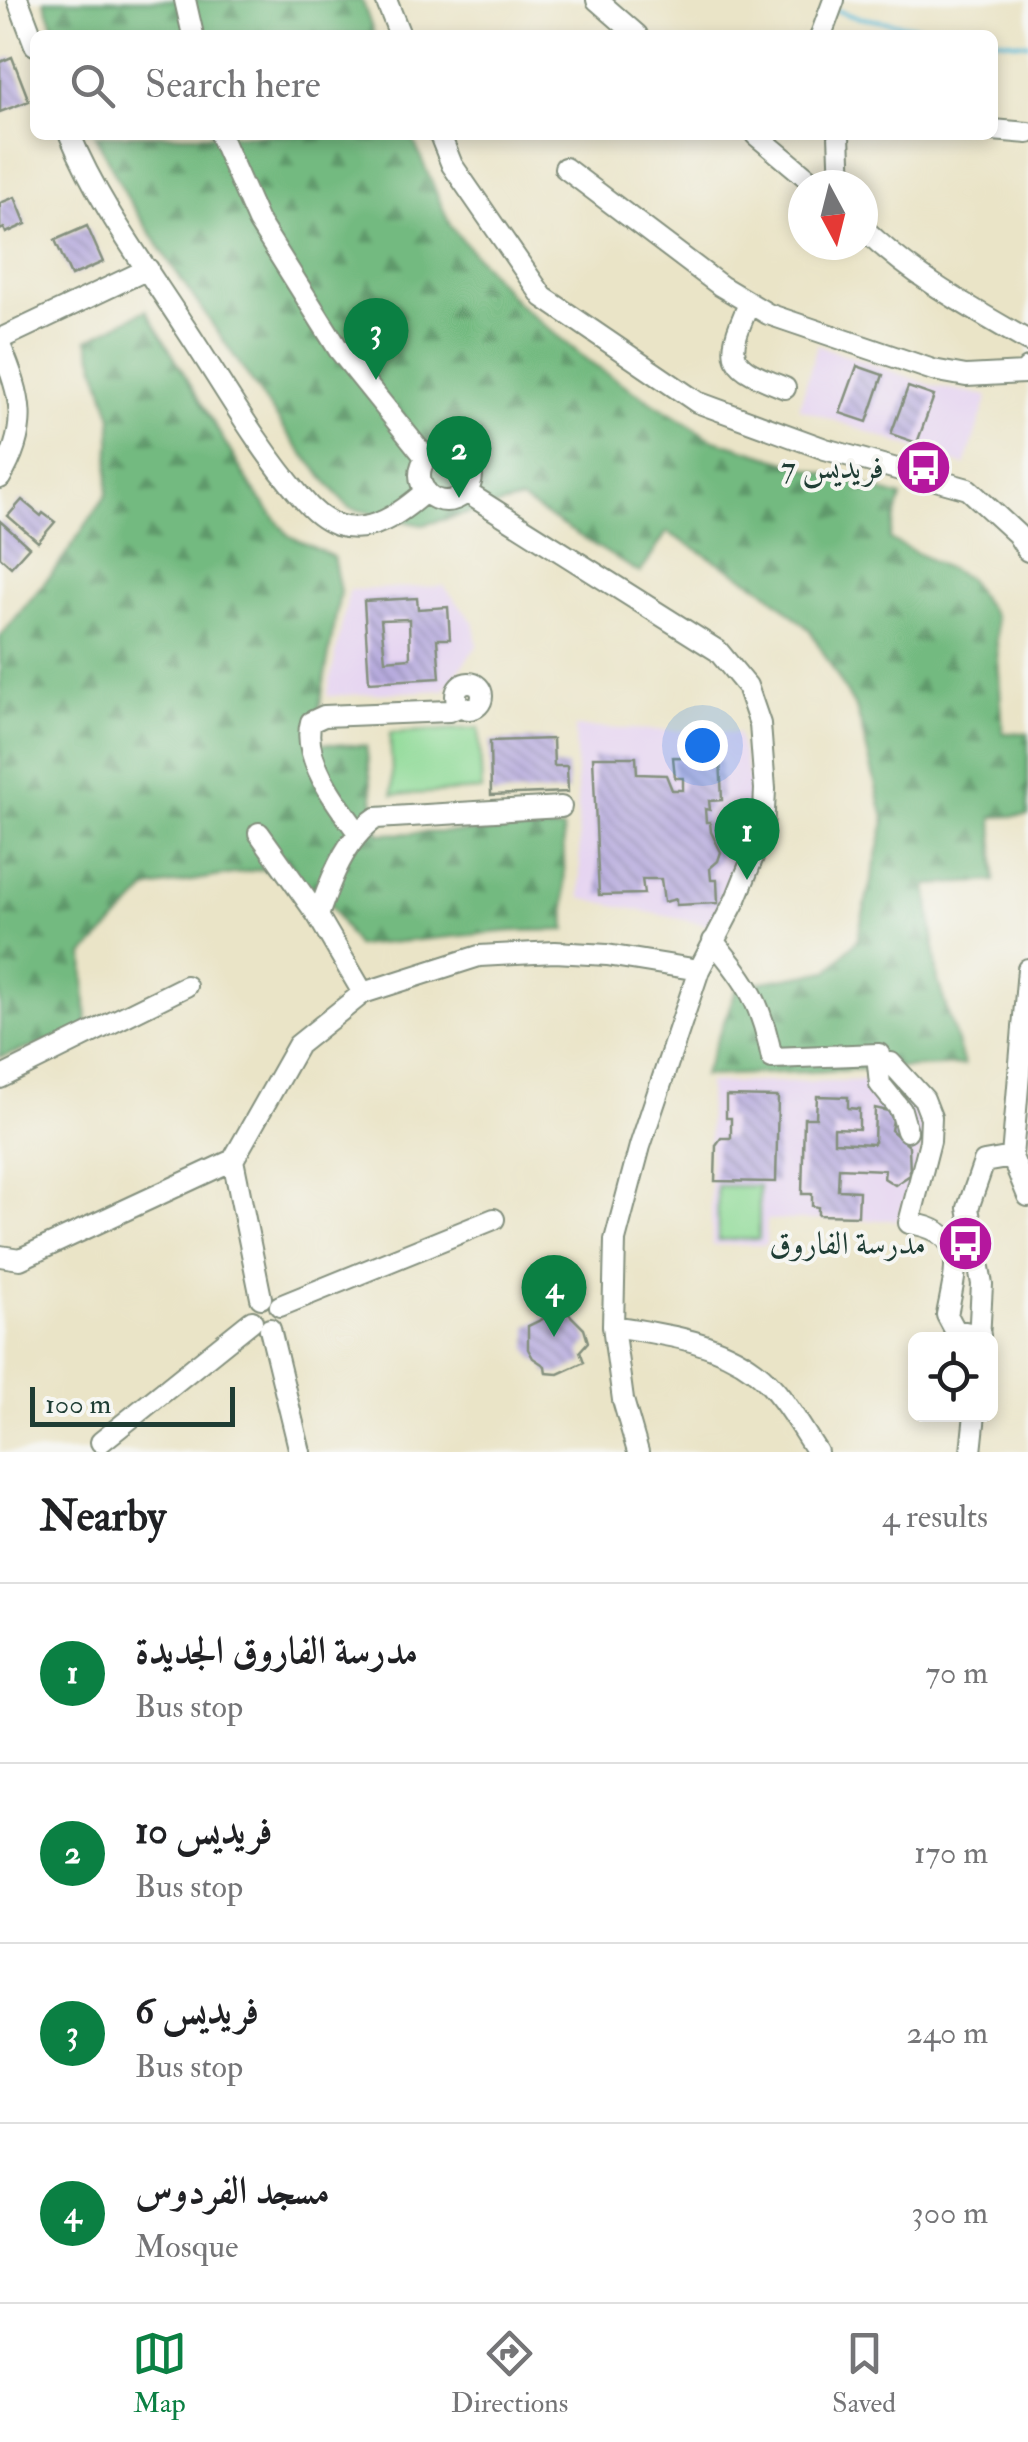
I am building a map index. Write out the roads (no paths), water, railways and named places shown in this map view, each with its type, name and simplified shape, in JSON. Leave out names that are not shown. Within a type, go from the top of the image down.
[{"type":"street","points":[[18,0],[30,32]]},
{"type":"street","points":[[185,0],[192,30]]},
{"type":"street","points":[[386,0],[398,30]]},
{"type":"street","points":[[598,0],[632,30]]},
{"type":"street","points":[[998,130],[1028,133]]},
{"type":"street","points":[[72,140],[95,188],[282,475],[322,517],[337,525],[372,525],[403,511],[426,491]]},
{"type":"street","points":[[222,140],[258,221],[329,334],[426,458]]},
{"type":"street","points":[[442,140],[452,165],[543,297],[697,402],[826,448],[968,489],[1017,534],[1028,551]]},
{"type":"street","points":[[762,140],[798,170]]},
{"type":"street","points":[[839,140],[840,170]]},
{"type":"street","points":[[566,168],[722,286],[783,320],[933,370],[966,376],[1024,373],[1028,368]]},
{"type":"street","points":[[878,242],[943,292],[1028,341]]},
{"type":"street","points":[[0,478],[14,454],[21,430],[21,406],[0,342],[148,269]]},
{"type":"street","points":[[750,304],[734,338],[736,358],[744,370],[785,388]]},
{"type":"street","points":[[440,449],[463,455],[472,477],[466,492],[450,500],[432,497],[420,474],[426,458],[440,449]]},
{"type":"street","points":[[466,492],[718,650],[747,686],[760,724],[765,789],[762,832],[736,899],[698,970],[640,1146],[616,1240],[614,1326],[623,1400],[638,1452]]},
{"type":"street","points":[[357,830],[316,764],[308,736],[311,722],[324,716],[448,711],[461,706]]},
{"type":"street","points":[[318,916],[328,885],[357,830],[376,818],[562,807]]},
{"type":"street","points":[[259,834],[318,916],[362,992]]},
{"type":"street","points":[[713,941],[743,976],[764,1014],[772,1058],[880,1054],[880,1084],[901,1110],[906,1130]]},
{"type":"street","points":[[0,1256],[20,1259],[233,1160],[298,1045],[362,992],[480,956],[573,953],[698,970]]},
{"type":"street","points":[[1028,969],[1012,1157],[1028,1196]]},
{"type":"street","points":[[0,1078],[186,986]]},
{"type":"street","points":[[878,1064],[891,1063],[904,1075],[924,1099],[931,1117],[930,1141],[909,1223],[930,1226],[950,1240],[956,1265],[947,1315],[954,1330],[961,1332]]},
{"type":"street","points":[[979,1332],[982,1284],[968,1208],[984,1162],[1012,1157]]},
{"type":"street","points":[[233,1160],[271,1302]]},
{"type":"street","points":[[300,1452],[261,1325],[251,1308],[494,1220]]},
{"type":"street","points":[[101,1442],[261,1325]]},
{"type":"street","points":[[614,1326],[696,1340],[755,1371],[789,1409],[817,1452]]},
{"type":"street","points":[[971,1452],[975,1422]]},
{"type":"waterway","points":[[836,10],[855,17],[938,30]]},
{"type":"waterway","points":[[998,40],[1028,44]]},
{"type":"place","name":"فريديس 6","points":[[376,380]]},
{"type":"place","name":"فريديس 7","points":[[923,468]]},
{"type":"place","name":"فريديس 10","points":[[459,498]]},
{"type":"place","name":"مدرسة الفاروق الجديدة","points":[[747,880]]},
{"type":"place","name":"مدرسة الفاروق","points":[[965,1244]]},
{"type":"place","name":"مسجد الفردوس","points":[[554,1337]]}]
